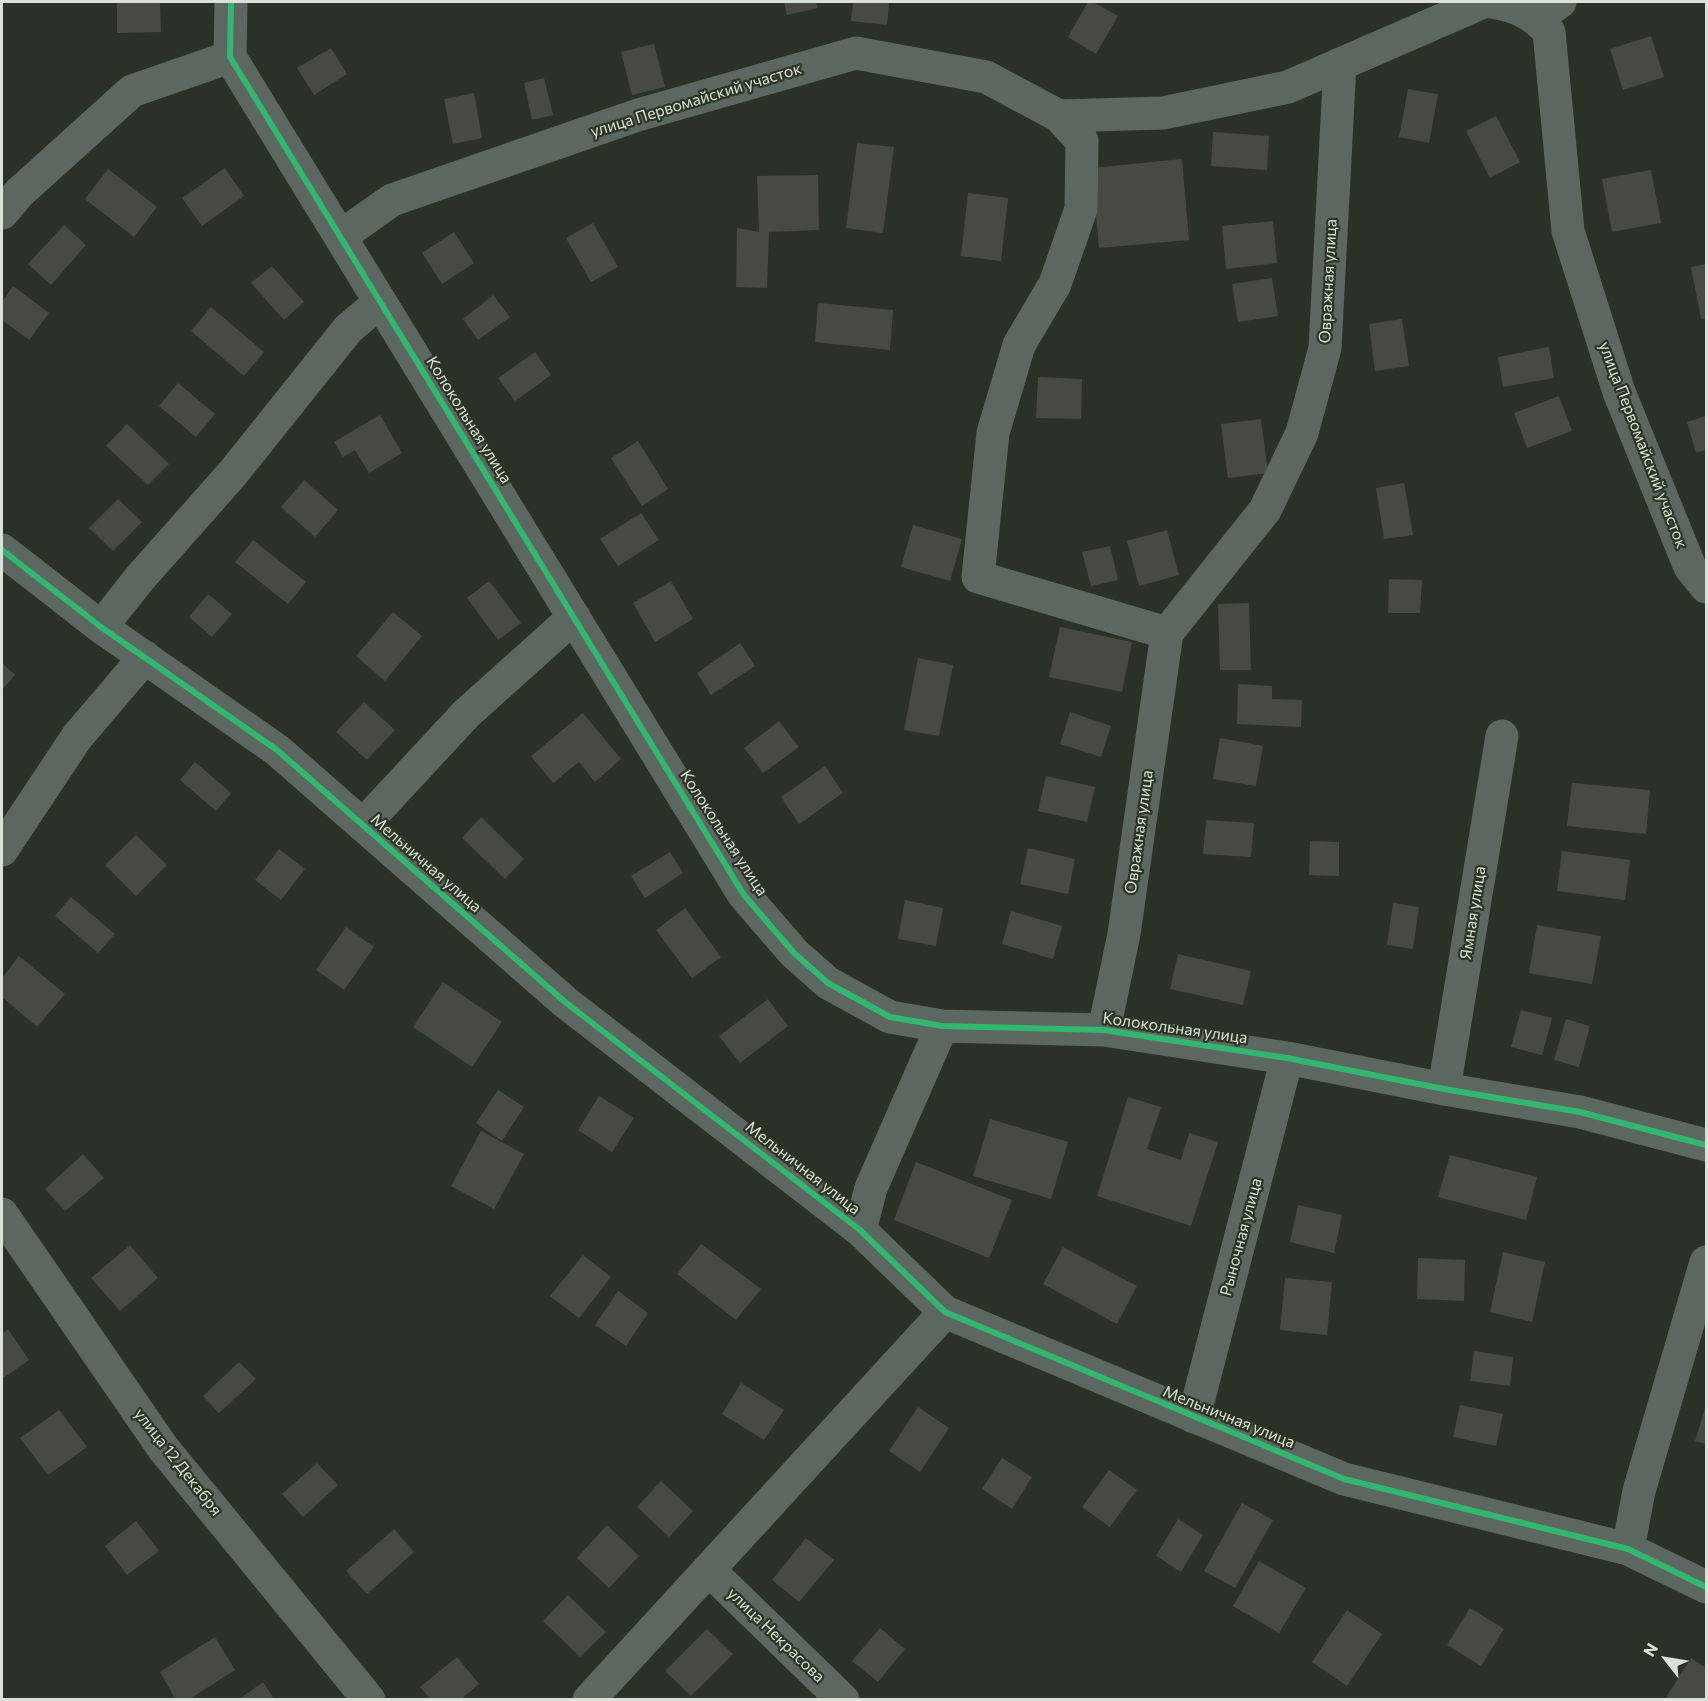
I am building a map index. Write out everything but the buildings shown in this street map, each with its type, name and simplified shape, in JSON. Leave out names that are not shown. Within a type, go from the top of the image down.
[{"type":"street","points":[[2,213],[19,193],[132,91],[230,57],[231,2]]},
{"type":"street","name":"улица Первомайский участок","points":[[1059,116],[1163,113],[1288,87],[1484,2]]},
{"type":"street","name":"улица Первомайский участок","points":[[1491,2],[1549,10],[1549,32],[1568,231],[1619,392],[1690,567],[1707,587]]},
{"type":"street","name":"улица Первомайский участок","points":[[341,236],[392,200],[639,115],[856,53],[986,77],[1059,116],[1082,141],[1081,209],[1055,284],[1019,345],[993,433],[978,577],[1167,633]]},
{"type":"street","name":"Колокольная улица","points":[[230,57],[744,895],[794,953],[828,983],[890,1017],[942,1026],[1104,1030],[1287,1058],[1444,1089],[1580,1112],[1707,1145]]},
{"type":"street","name":"Овражная улица","points":[[1104,1030],[1124,934],[1167,633],[1266,510],[1302,433],[1325,348],[1340,64]]},
{"type":"street","points":[[101,627],[140,578],[233,472],[348,328],[380,302]]},
{"type":"street","name":"Мельничная улица","points":[[2,550],[101,627],[277,750],[565,1002],[860,1230],[945,1312],[1344,1479],[1628,1549],[1707,1587]]},
{"type":"street","points":[[363,825],[466,714],[574,617]]},
{"type":"street","points":[[2,850],[77,737],[145,657]]},
{"type":"street","name":"Ямная улица","points":[[1444,1089],[1502,736]]},
{"type":"street","points":[[860,1230],[871,1188],[942,1026]]},
{"type":"street","name":"Рыночная улица","points":[[1194,1417],[1287,1058]]},
{"type":"street","name":"улица 12 Декабря","points":[[2,1214],[164,1448],[369,1700]]},
{"type":"street","points":[[1628,1549],[1639,1491],[1707,1262]]},
{"type":"street","points":[[589,1700],[945,1312]]},
{"type":"street","name":"улица Некрасова","points":[[709,1570],[843,1700]]},
{"type":"cycle path","points":[[231,2],[230,57],[744,895],[794,953],[828,983],[890,1017],[942,1026],[1104,1030],[1287,1058],[1444,1089],[1580,1112],[1706,1145]]},
{"type":"cycle path","points":[[2,550],[101,627],[277,750],[565,1002],[860,1230],[945,1312],[1344,1479],[1628,1549],[1706,1587]]}]
